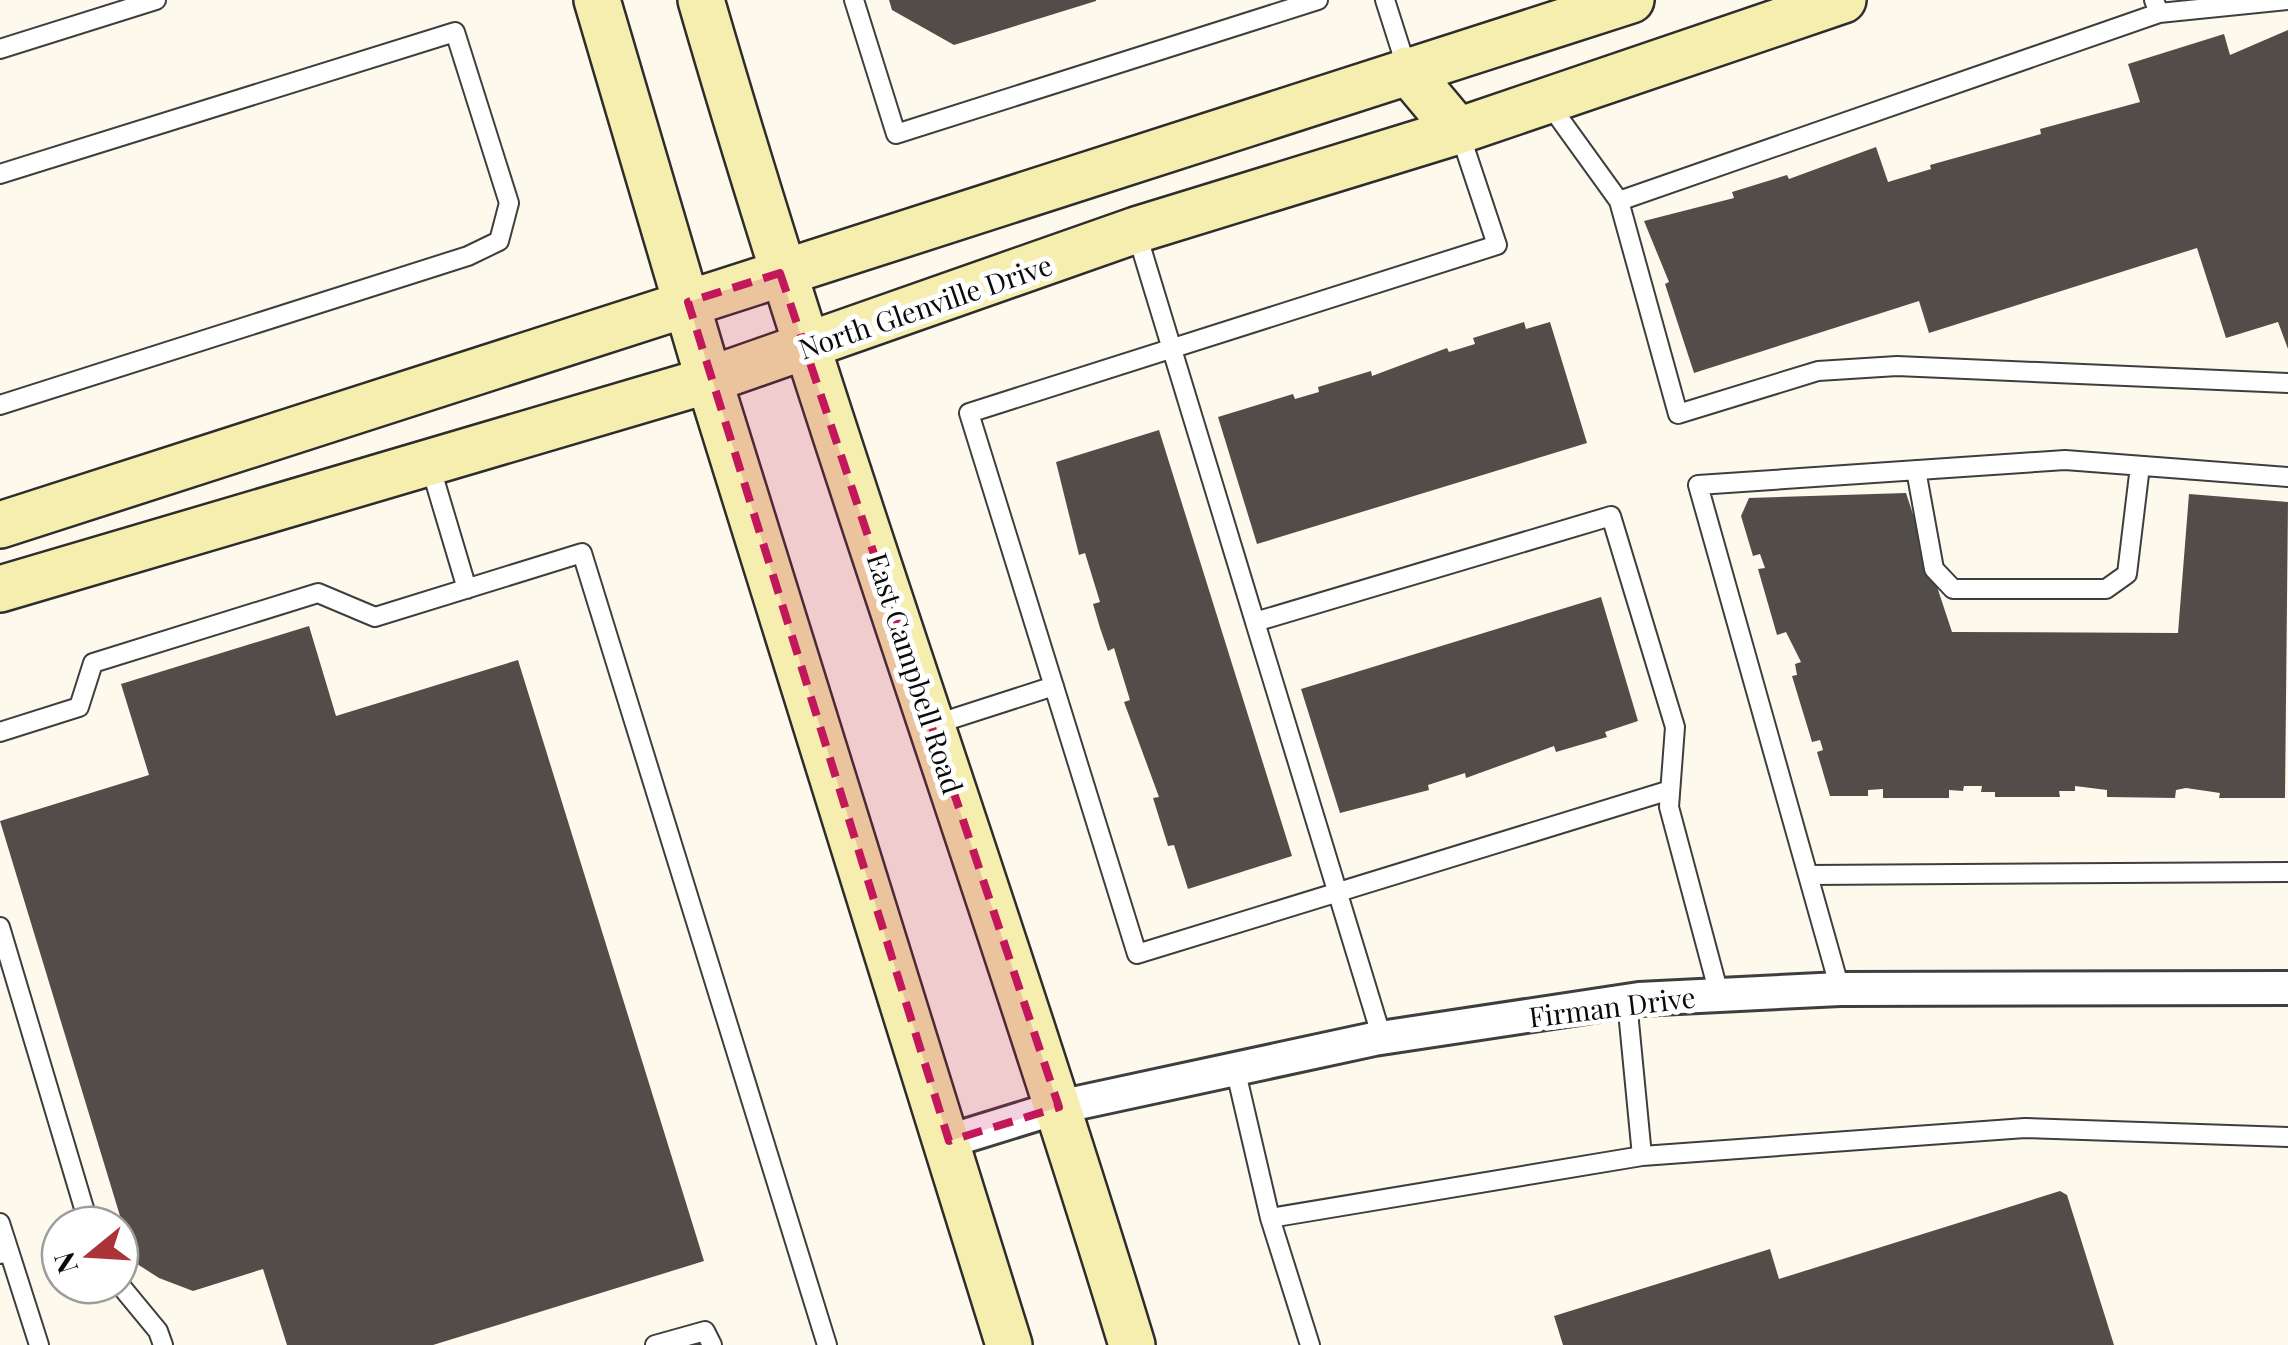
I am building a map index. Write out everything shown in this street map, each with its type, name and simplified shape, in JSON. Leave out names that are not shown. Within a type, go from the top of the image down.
[{"type":"street","points":[[597,0],[709,380],[949,1141],[1009,1345]]},
{"type":"street","name":"East Campbell Road","points":[[700,0],[780,273],[1059,1107],[1132,1345]]},
{"type":"street","points":[[0,525],[1630,0]]},
{"type":"street","name":"North Glenville Drive","points":[[0,589],[709,380],[1136,230],[1458,131],[1843,0]]},
{"type":"street","points":[[1407,70],[1458,131]]},
{"type":"street","name":"Firman Drive","points":[[949,1141],[1059,1107],[1235,1068],[1382,1038],[1627,1002],[1840,989],[2288,988]]},
{"type":"lane","points":[[0,49],[156,0]]},
{"type":"lane","points":[[854,0],[896,134],[1318,0]]},
{"type":"lane","points":[[1385,0],[1407,70]]},
{"type":"lane","points":[[1619,201],[2156,7],[2288,0]]},
{"type":"lane","points":[[0,174],[455,32],[509,203],[499,241],[468,256],[0,405]]},
{"type":"lane","points":[[1546,101],[1619,201],[1678,414],[1818,370],[1897,366],[2288,383]]},
{"type":"lane","points":[[1458,131],[1497,245],[968,412],[1138,954],[1670,790]]},
{"type":"lane","points":[[1136,230],[1382,1038]]},
{"type":"lane","points":[[1840,989],[1698,485],[2065,460],[2288,476]]},
{"type":"lane","points":[[430,464],[467,589]]},
{"type":"lane","points":[[1916,470],[1934,569],[1953,589],[2106,589],[2127,574],[2140,466]]},
{"type":"lane","points":[[1255,622],[1611,516],[1675,728],[1670,807],[1720,994]]},
{"type":"lane","points":[[0,732],[79,707],[93,662],[318,593],[376,618],[582,553],[828,1345]]},
{"type":"lane","points":[[933,726],[1054,686]]},
{"type":"lane","points":[[1810,875],[2288,872]]},
{"type":"lane","points":[[0,927],[83,1205]]},
{"type":"lane","points":[[1627,1002],[1642,1156]]},
{"type":"lane","points":[[1235,1068],[1270,1218],[1310,1345]]},
{"type":"lane","points":[[1270,1218],[1642,1156],[2025,1128],[2288,1136]]},
{"type":"lane","points":[[0,1223],[4,1253],[39,1345]]},
{"type":"lane","points":[[137,1305],[158,1330],[162,1345]]},
{"type":"lane","points":[[655,1345],[705,1331],[712,1345]]},
{"type":"highlighted area","points":[[780,273],[1059,1107],[949,1141],[688,302]]},
{"type":"building","points":[[889,0],[1096,1],[954,45],[892,10]]},
{"type":"building","points":[[2288,30],[2288,349],[2278,322],[2226,338],[2197,248],[1929,333],[1919,301],[1694,373],[1665,284],[1669,282],[1644,221],[1734,198],[1732,192],[1787,175],[1789,179],[1876,147],[1888,182],[1931,169],[1930,165],[2041,134],[2040,129],[2140,102],[2128,64],[2224,34],[2230,55]]},
{"type":"building","points":[[1524,322],[1526,329],[1550,322],[1587,443],[1257,544],[1218,417],[1293,394],[1295,399],[1319,392],[1318,387],[1371,371],[1372,376],[1447,348],[1449,352],[1475,344],[1473,338]]},
{"type":"building","points":[[1159,430],[1292,856],[1188,889],[1174,845],[1168,846],[1153,798],[1159,797],[1124,702],[1130,700],[1114,648],[1108,651],[1100,628],[1093,604],[1100,602],[1085,553],[1079,555],[1056,462]]},
{"type":"building","points":[[1906,493],[1952,632],[2178,633],[2189,494],[2288,502],[2285,798],[2219,798],[2220,793],[2186,788],[2176,790],[2175,798],[2107,797],[2107,790],[2075,786],[2075,791],[2059,791],[2060,797],[1995,797],[1995,792],[1981,792],[1982,786],[1949,790],[1949,798],[1883,798],[1883,789],[1868,790],[1868,796],[1830,796],[1817,752],[1823,750],[1820,740],[1812,742],[1792,676],[1797,675],[1795,664],[1801,662],[1786,632],[1777,635],[1758,569],[1765,568],[1760,554],[1753,556],[1741,516],[1749,498]]},
{"type":"building","points":[[1601,597],[1638,721],[1605,732],[1607,737],[1556,752],[1554,746],[1466,778],[1465,773],[1428,785],[1429,790],[1340,813],[1301,689]]},
{"type":"building","points":[[309,626],[336,716],[518,660],[704,1261],[433,1345],[287,1345],[263,1269],[193,1291],[140,1266],[140,1205],[117,1205],[0,821],[149,775],[121,684]]},
{"type":"building","points":[[2060,1191],[2067,1195],[2114,1345],[1563,1345],[1554,1316],[1770,1249],[1779,1279]]}]
